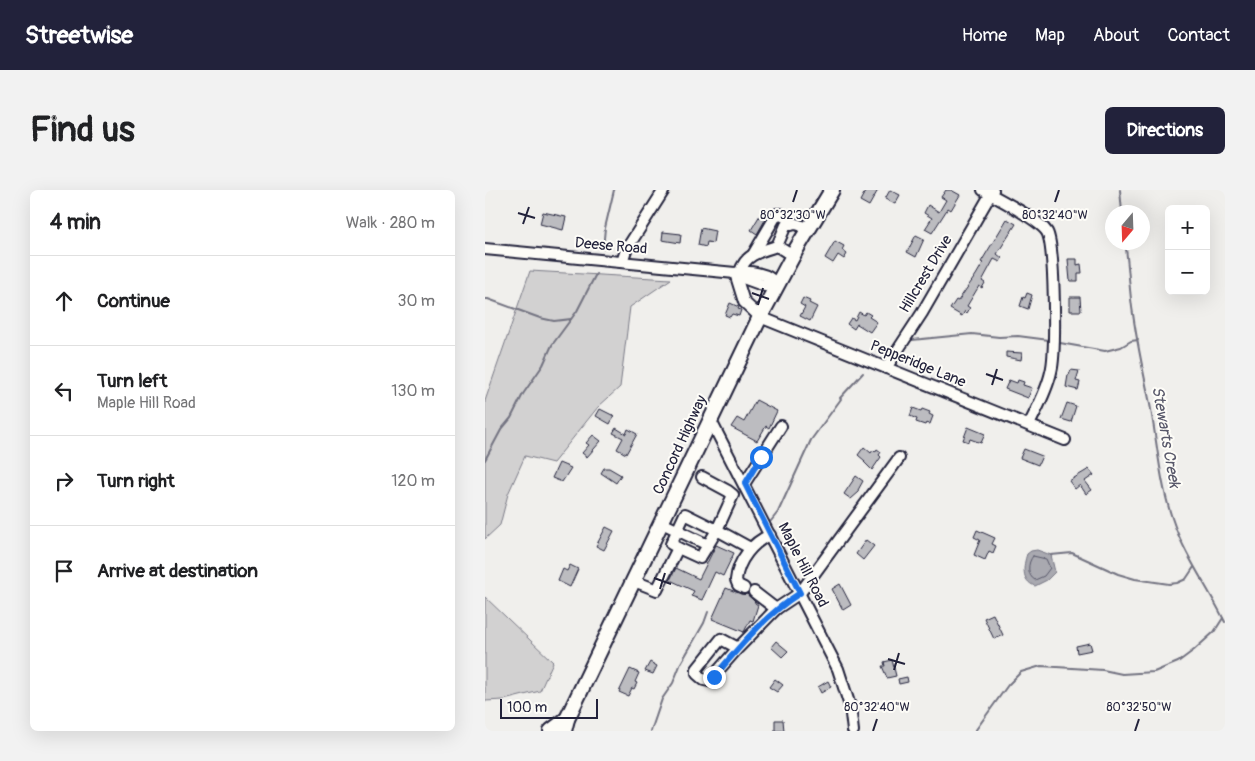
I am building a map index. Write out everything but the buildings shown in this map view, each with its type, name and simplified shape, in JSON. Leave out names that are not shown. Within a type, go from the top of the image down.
[{"type":"highway","name":"Concord Highway","points":[[551,731],[566,725],[760,317],[832,190]]},
{"type":"street","points":[[622,262],[626,250],[664,190]]},
{"type":"street","points":[[989,192],[1036,222],[1045,230],[1051,252],[1054,359],[1048,383],[1029,425]]},
{"type":"street","name":"Hillcrest Drive","points":[[886,368],[921,313],[989,192]]},
{"type":"street","points":[[754,253],[777,214],[783,214],[791,224]]},
{"type":"street","points":[[777,246],[786,225],[796,224],[809,228]]},
{"type":"street","points":[[760,317],[745,302],[737,272],[742,262],[754,253],[777,246],[793,256]]},
{"type":"street","name":"Deese Road","points":[[485,250],[737,272],[745,271],[771,276],[777,284]]},
{"type":"street","name":"Pepperidge Lane","points":[[760,317],[1065,440]]},
{"type":"street","name":"Maple Hill Road","points":[[710,419],[745,484],[843,680],[850,706],[853,731]]},
{"type":"street","points":[[745,484],[781,426]]},
{"type":"street","points":[[738,648],[776,609],[800,593],[899,458]]},
{"type":"street","points":[[702,477],[728,490],[733,495],[717,530],[700,558],[671,544],[685,514],[717,530],[739,541],[750,548]]},
{"type":"street","points":[[661,522],[708,545]]},
{"type":"street","points":[[770,534],[760,539],[750,548],[736,577],[737,583],[776,609]]},
{"type":"street","points":[[634,581],[657,590],[678,548]]},
{"type":"shaded area","points":[[530,271],[671,279],[630,307],[620,387],[598,407],[553,463],[525,456],[508,494],[500,525],[485,539],[485,401]]},
{"type":"shaded area","points":[[485,597],[553,662],[540,691],[504,700],[485,701]]},
{"type":"water","points":[[1037,550],[1051,555],[1055,572],[1047,580],[1035,586],[1027,581],[1024,568],[1027,554]]},
{"type":"waterway","points":[[603,249],[605,228],[614,190]]},
{"type":"waterway","name":"Stewarts Creek","points":[[1120,190],[1121,205]]},
{"type":"waterway","name":"Stewarts Creek","points":[[1126,250],[1140,356],[1168,503],[1183,545],[1225,622]]},
{"type":"waterway","points":[[485,460],[501,430],[511,418],[523,394],[543,365],[552,345],[577,311],[596,274]]},
{"type":"waterway","points":[[485,299],[540,318],[554,321],[571,319]]},
{"type":"waterway","points":[[912,340],[972,334],[999,337],[1018,336],[1049,340]]},
{"type":"waterway","points":[[1060,343],[1105,351],[1138,340]]},
{"type":"waterway","points":[[771,521],[778,512],[811,440],[840,398],[863,373]]},
{"type":"waterway","points":[[1051,555],[1072,553],[1118,574],[1135,579],[1169,584],[1186,579],[1194,567]]},
{"type":"waterway","points":[[651,731],[662,699],[673,683],[681,663],[704,623],[708,612]]},
{"type":"waterway","points":[[975,731],[1008,685],[1021,672],[1041,666],[1103,670],[1122,674],[1154,672],[1178,662],[1194,650],[1214,632],[1223,618]]},
{"type":"route","points":[[714,677],[738,648],[776,609],[800,593],[745,484],[761,457]]}]
